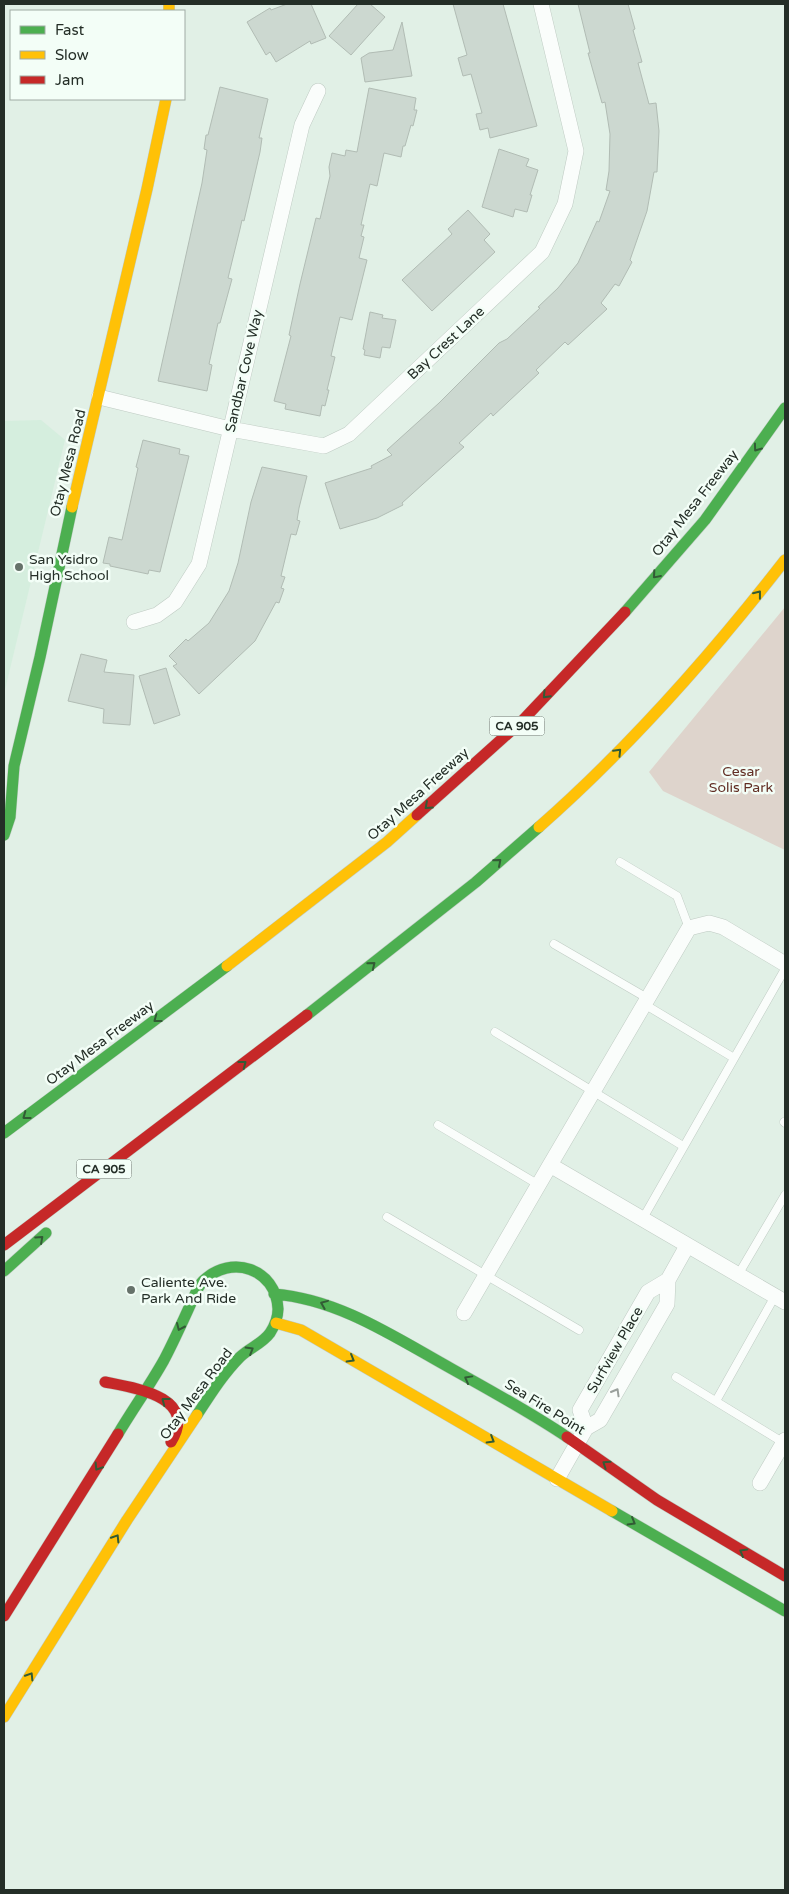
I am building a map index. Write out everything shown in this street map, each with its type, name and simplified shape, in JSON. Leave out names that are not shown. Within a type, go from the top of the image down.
[{"type":"main road","name":"Otay Mesa Road","points":[[4,835],[10,817],[14,766],[72,507],[161,130],[166,100]]},
{"type":"main road","name":"Otay Mesa Freeway","points":[[4,1133],[196,990],[388,842],[522,721],[621,617],[704,520],[785,408]]},
{"type":"main road","name":"CA 905","points":[[4,1245],[365,970],[476,882],[581,790],[656,712],[731,629],[785,560]]},
{"type":"main road","points":[[93,1192],[205,1093]]},
{"type":"main road","points":[[4,1271],[56,1225]]},
{"type":"main road","points":[[4,1616],[164,1360],[192,1300],[207,1276],[224,1267],[236,1265],[251,1268],[263,1276],[274,1294],[278,1305],[276,1323],[301,1330],[785,1611]]},
{"type":"main road","name":"Sea Fire Point","points":[[274,1294],[288,1294],[318,1301],[349,1314],[542,1420],[678,1513],[785,1576]]},
{"type":"main road","name":"Otay Mesa Road","points":[[4,1718],[156,1474],[228,1370],[243,1354],[260,1344],[276,1323]]},
{"type":"main road","points":[[117,1396],[105,1382],[145,1391],[161,1397],[171,1405],[178,1416],[179,1426],[156,1474]]},
{"type":"main road","points":[[123,1407],[126,1422]]},
{"type":"street","name":"Bay Crest Lane","points":[[99,397],[230,429],[324,446],[349,434],[542,252],[565,204],[576,151],[541,4]]},
{"type":"street","name":"Sandbar Cove Way","points":[[134,622],[158,615],[175,602],[199,564],[302,125],[318,91]]},
{"type":"street","points":[[464,1314],[689,928],[709,923],[723,927],[785,964]]},
{"type":"street","points":[[550,1165],[780,1299]]},
{"type":"street","name":"Surfview Place","points":[[557,1479],[586,1428],[600,1420],[667,1304],[668,1280],[687,1246]]},
{"type":"street","name":"Surfview Place","points":[[586,1428],[580,1410],[648,1292],[668,1280]]},
{"type":"street","points":[[760,1483],[783,1448]]},
{"type":"lane","points":[[620,862],[677,896],[689,928]]},
{"type":"lane","points":[[554,944],[734,1058]]},
{"type":"lane","points":[[642,1220],[785,969]]},
{"type":"lane","points":[[495,1032],[683,1146]]},
{"type":"lane","points":[[438,1125],[539,1185]]},
{"type":"lane","points":[[738,1275],[785,1194]]},
{"type":"lane","points":[[386,1217],[579,1330]]},
{"type":"lane","points":[[716,1401],[780,1299]]},
{"type":"lane","points":[[676,1377],[716,1401],[783,1448]]},
{"type":"shaded area","name":"San Ysidro High School","points":[[41,420],[65,440],[4,694],[4,421]]},
{"type":"green space","name":"Cesar Solis Park","points":[[785,607],[785,850],[663,791],[649,772]]},
{"type":"building","points":[[287,4],[311,4],[326,38],[311,44],[310,41],[276,62],[270,52],[266,55],[247,22],[270,8],[271,10]]},
{"type":"building","points":[[358,4],[370,4],[385,17],[351,55],[329,36]]},
{"type":"building","points":[[453,4],[503,4],[537,126],[490,138],[488,128],[480,130],[476,114],[482,113],[471,74],[463,76],[458,58],[467,55]]},
{"type":"building","points":[[578,4],[628,4],[642,62],[638,63],[649,104],[656,103],[659,131],[657,172],[654,172],[647,211],[630,260],[632,262],[619,286],[615,284],[601,303],[607,309],[568,345],[565,342],[536,370],[539,373],[493,416],[491,413],[459,443],[464,447],[402,503],[403,505],[377,518],[340,529],[325,483],[372,468],[371,466],[392,455],[387,450],[439,403],[499,343],[507,339],[540,308],[538,307],[558,288],[578,263],[597,221],[599,222],[610,191],[606,190],[609,171],[610,134],[605,102],[602,103],[588,53],[590,53]]},
{"type":"building","points":[[402,22],[412,76],[365,82],[361,58],[369,53],[393,50]]},
{"type":"building","points":[[220,87],[268,99],[259,138],[262,138],[260,152],[228,278],[232,279],[220,323],[218,323],[209,364],[212,365],[207,391],[158,381],[202,183],[207,150],[204,149],[206,135],[208,135]]},
{"type":"building","points":[[369,88],[416,98],[414,110],[417,110],[413,126],[411,125],[401,157],[384,153],[377,186],[370,184],[361,225],[364,225],[361,236],[364,237],[359,258],[367,260],[352,320],[340,317],[331,356],[335,357],[325,406],[322,405],[320,416],[285,409],[286,404],[274,401],[291,336],[289,335],[316,218],[320,219],[330,176],[329,167],[332,153],[345,156],[346,150],[357,152]]},
{"type":"building","points":[[499,149],[529,159],[526,166],[538,170],[527,212],[515,209],[513,217],[482,207]]},
{"type":"building","points":[[468,210],[490,234],[484,240],[495,252],[432,311],[402,280],[452,234],[448,229]]},
{"type":"building","points":[[370,312],[383,315],[382,318],[396,320],[390,348],[382,347],[380,358],[364,355],[365,350],[363,349]]},
{"type":"building","points":[[143,440],[180,449],[179,454],[189,456],[160,572],[149,570],[148,574],[103,563],[109,537],[122,540]]},
{"type":"building","points":[[262,467],[307,476],[297,520],[300,521],[296,535],[291,534],[281,576],[285,577],[281,588],[284,589],[279,603],[276,602],[255,641],[199,694],[173,666],[177,664],[169,656],[186,639],[188,641],[209,623],[229,591],[238,563],[251,502]]},
{"type":"building","points":[[81,654],[107,660],[104,672],[134,675],[130,725],[103,723],[104,709],[68,701]]},
{"type":"building","points":[[166,668],[180,715],[154,724],[139,676]]},
{"type":"traffic: fast","points":[[625,612],[705,520],[785,408]]},
{"type":"traffic: fast","points":[[4,835],[10,817],[14,766],[40,657],[72,507]]},
{"type":"traffic: fast","points":[[307,1015],[476,882],[539,827]]},
{"type":"traffic: fast","points":[[4,1133],[227,966]]},
{"type":"traffic: fast","points":[[4,1271],[46,1233]]},
{"type":"traffic: fast","points":[[118,1434],[164,1360],[201,1283],[214,1273],[226,1268],[239,1267],[250,1270],[261,1275],[275,1295],[278,1309],[276,1322],[267,1337],[244,1354],[228,1370],[197,1415]]},
{"type":"traffic: fast","points":[[274,1294],[298,1297],[321,1303],[366,1322],[510,1402],[567,1437]]},
{"type":"traffic: fast","points":[[612,1511],[785,1611]]},
{"type":"traffic: slow","points":[[169,4],[169,10]]},
{"type":"traffic: slow","points":[[72,507],[147,189],[166,100]]},
{"type":"traffic: slow","points":[[539,827],[605,765],[668,699],[728,631],[785,560]]},
{"type":"traffic: slow","points":[[227,966],[387,842],[417,815]]},
{"type":"traffic: slow","points":[[276,1323],[301,1330],[612,1511]]},
{"type":"traffic: slow","points":[[4,1717],[127,1520],[197,1415]]},
{"type":"traffic: jam","points":[[417,815],[522,721],[625,612]]},
{"type":"traffic: jam","points":[[4,1245],[307,1015]]},
{"type":"traffic: jam","points":[[105,1382],[146,1392],[160,1397],[170,1405],[177,1414],[177,1427],[171,1442]]},
{"type":"traffic: jam","points":[[4,1616],[118,1434]]},
{"type":"traffic: jam","points":[[567,1437],[657,1500],[785,1576]]},
{"type":"place","name":"San Ysidro High School","points":[[19,567]]},
{"type":"place","name":"Caliente Ave. Park And Ride","points":[[131,1290]]}]
